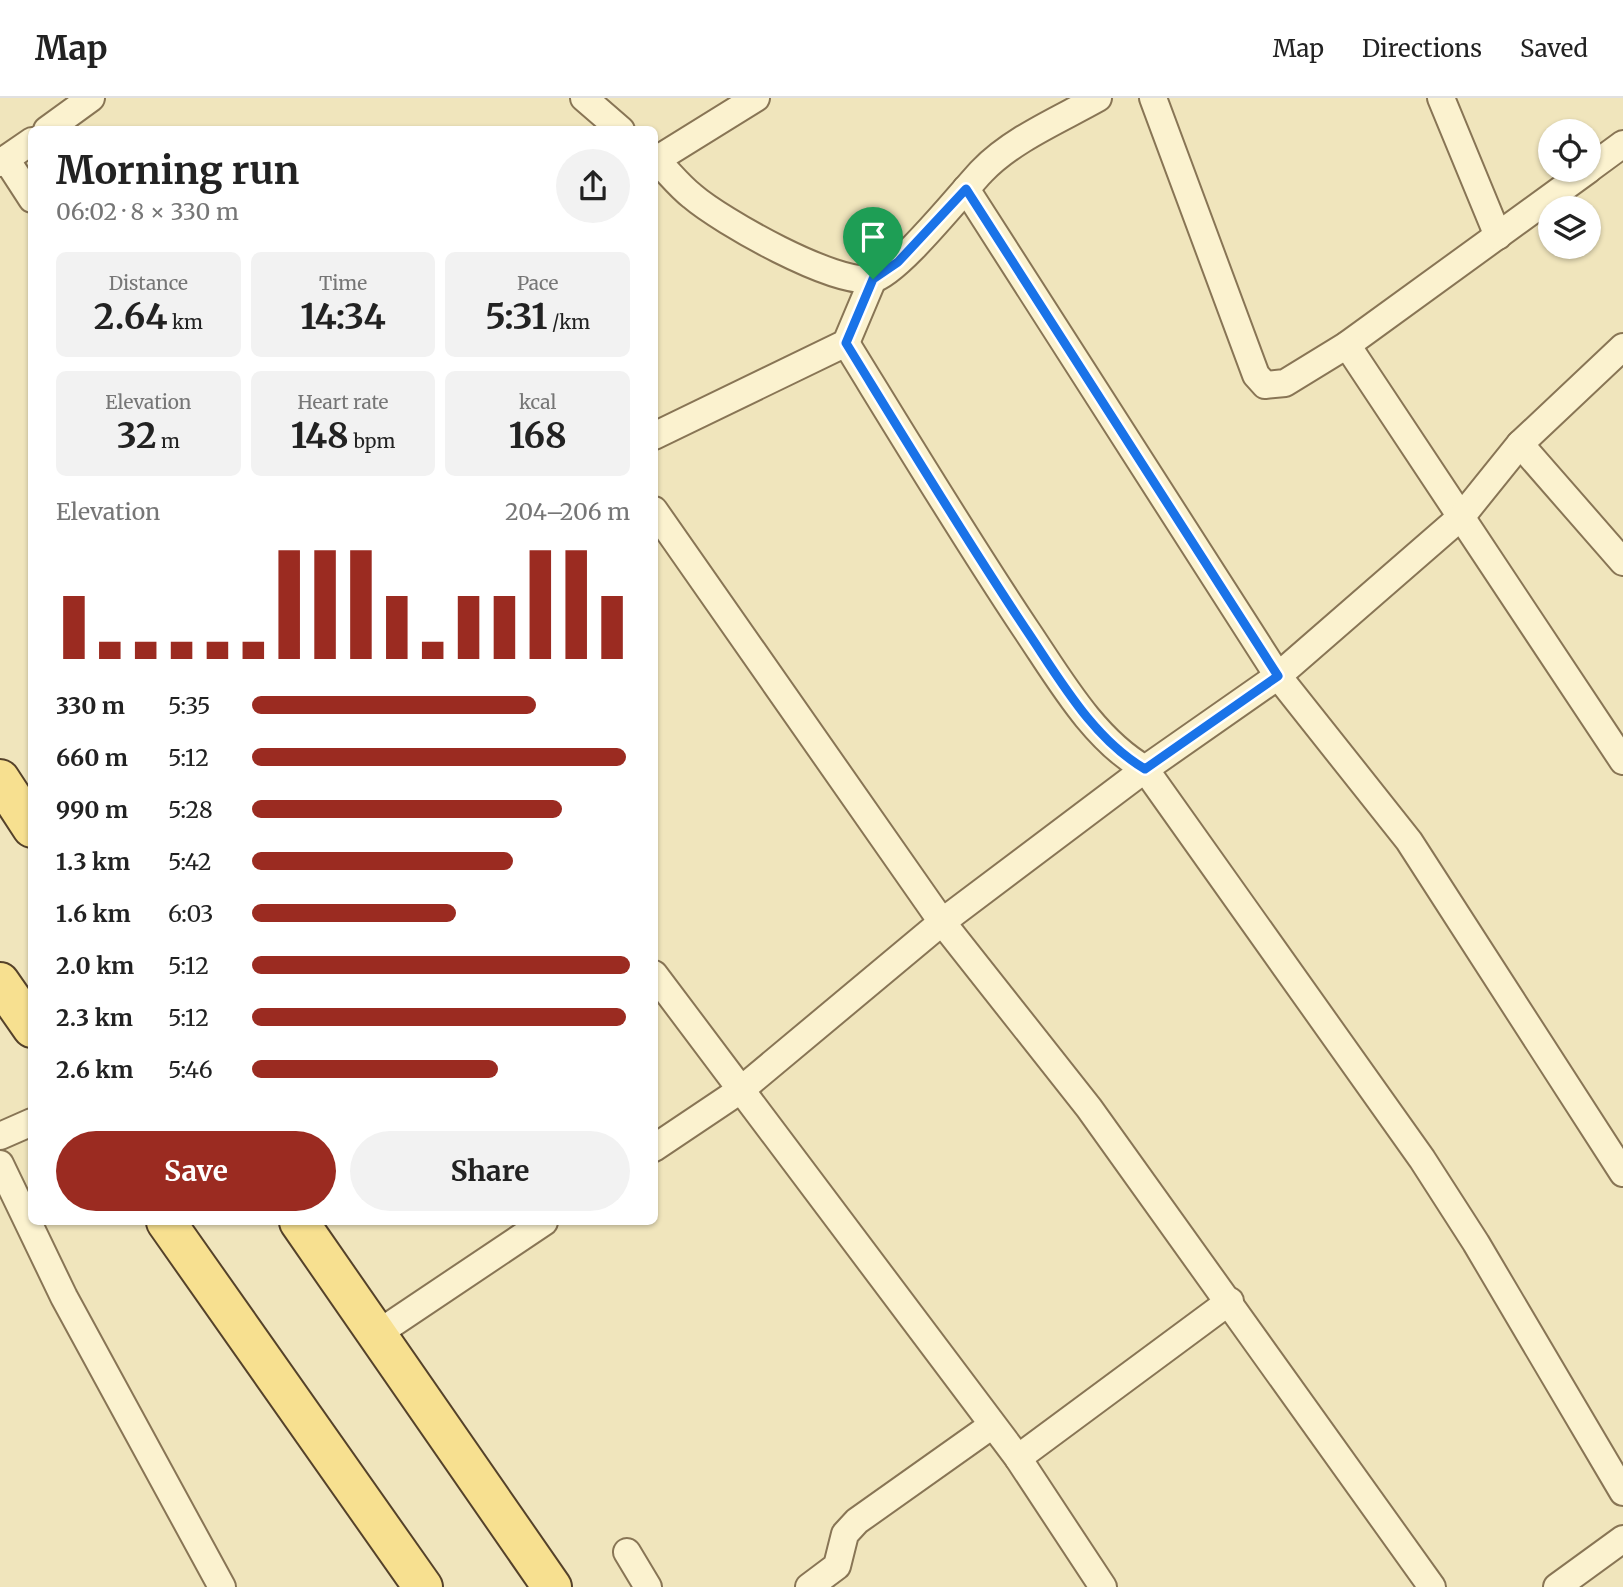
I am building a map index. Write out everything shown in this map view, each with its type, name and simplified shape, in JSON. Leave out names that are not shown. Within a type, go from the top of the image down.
[{"type":"main road","points":[[0,779],[28,822]]},
{"type":"main road","points":[[0,982],[28,1022]]},
{"type":"main road","points":[[168,1225],[423,1587]]},
{"type":"main road","points":[[301,1225],[552,1587]]},
{"type":"street","points":[[584,98],[616,126]]},
{"type":"street","points":[[658,157],[756,98]]},
{"type":"street","points":[[658,434],[846,343],[873,279],[898,262],[984,169],[1016,144],[1098,98]]},
{"type":"street","points":[[1153,98],[1256,374],[1265,385],[1285,383],[1348,345],[1572,182]]},
{"type":"street","points":[[1441,98],[1498,236]]},
{"type":"street","points":[[51,126],[78,102]]},
{"type":"street","points":[[28,144],[3,161],[28,195]]},
{"type":"street","points":[[1601,161],[1623,144]]},
{"type":"street","points":[[658,162],[691,196],[724,220],[809,263],[843,276],[873,279]]},
{"type":"street","points":[[966,189],[1278,676],[1409,841],[1623,1173]]},
{"type":"street","points":[[846,343],[989,573],[1059,678],[1119,754],[1145,769],[1422,1159],[1476,1243],[1623,1492]]},
{"type":"street","points":[[1348,345],[1623,761]]},
{"type":"street","points":[[658,1145],[742,1089],[942,922],[1145,769],[1278,676],[1462,516],[1520,444],[1623,347]]},
{"type":"street","points":[[1520,444],[1623,562]]},
{"type":"street","points":[[658,516],[942,922],[1089,1108],[1230,1301],[1432,1587]]},
{"type":"street","points":[[658,979],[1018,1458],[1104,1587]]},
{"type":"street","points":[[0,1136],[28,1124]]},
{"type":"street","points":[[0,1164],[28,1222]]},
{"type":"street","points":[[29,1225],[64,1297],[222,1587]]},
{"type":"street","points":[[377,1334],[540,1225]]},
{"type":"street","points":[[1018,1458],[1230,1301]]},
{"type":"street","points":[[809,1587],[837,1566],[845,1534],[858,1521],[992,1426]]},
{"type":"street","points":[[1557,1587],[1623,1539]]},
{"type":"street","points":[[627,1552],[648,1587]]},
{"type":"route","points":[[966,189],[1278,676],[1145,769],[1119,754],[1059,678],[989,573],[846,343],[873,279],[898,262],[966,189]]}]
